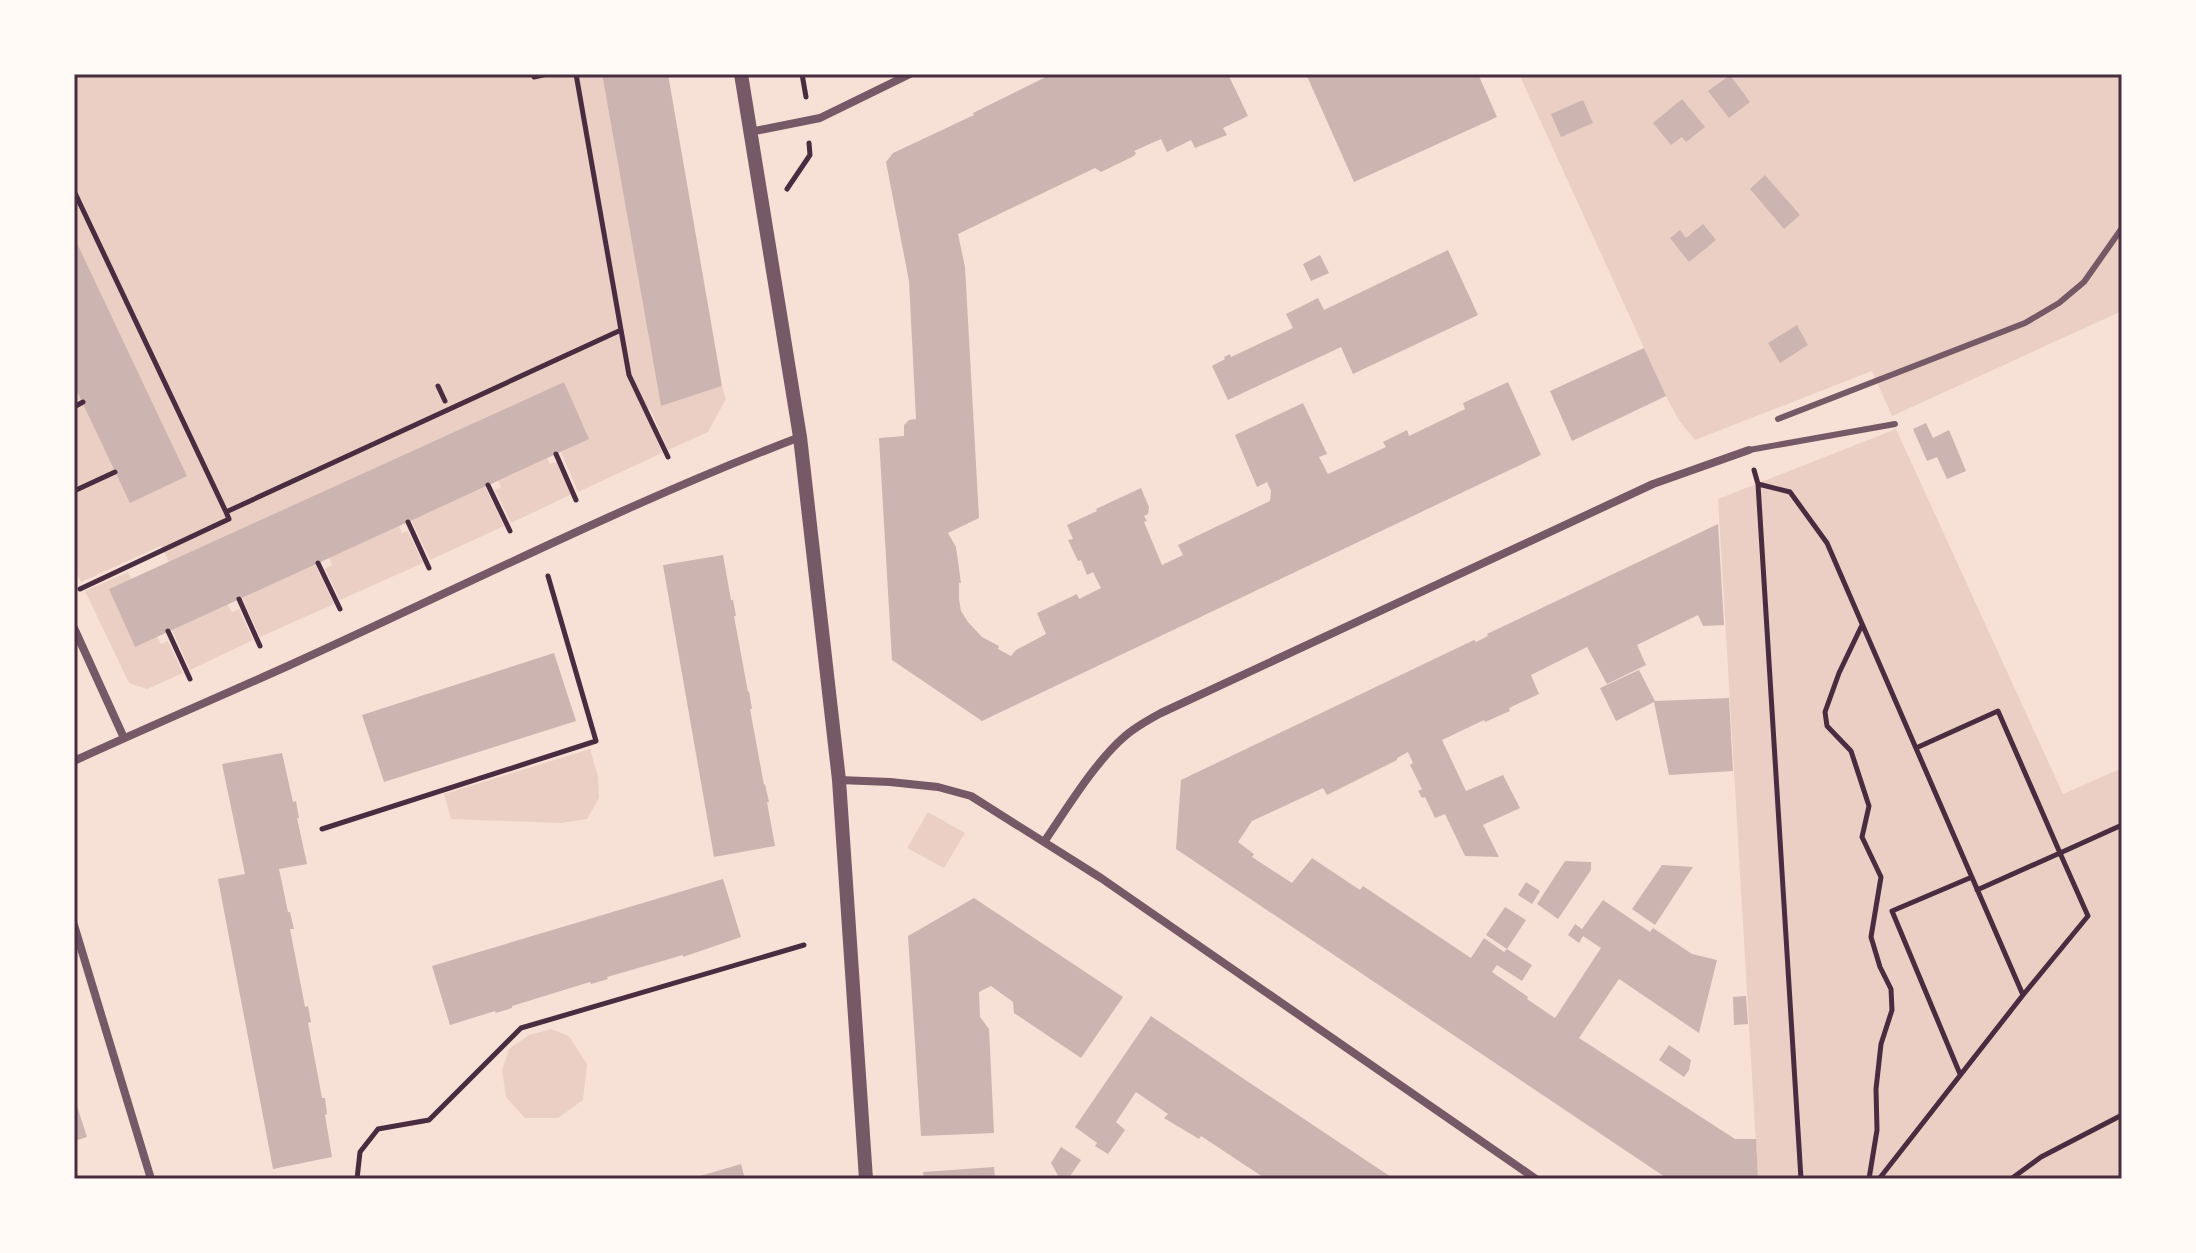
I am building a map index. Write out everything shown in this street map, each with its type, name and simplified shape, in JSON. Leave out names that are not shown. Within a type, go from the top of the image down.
[{"type":"street","points":[[741,74],[800,437],[839,780],[866,1179]]},
{"type":"street","points":[[750,132],[820,118],[910,74]]},
{"type":"street","points":[[74,761],[290,665],[501,566],[800,437]]},
{"type":"street","points":[[1044,842],[1070,802],[1110,752],[1124,737],[1161,713],[1653,484],[1749,450]]},
{"type":"street","points":[[74,628],[124,738]]},
{"type":"street","points":[[839,780],[938,787],[971,796],[1101,878],[1536,1179]]},
{"type":"street","points":[[74,925],[151,1179]]},
{"type":"lane","points":[[1778,419],[2025,323],[2059,303],[2084,282],[2122,228]]},
{"type":"lane","points":[[1749,450],[1895,424]]},
{"type":"path","points":[[534,77],[547,74]]},
{"type":"path","points":[[576,74],[629,375],[668,457]]},
{"type":"path","points":[[766,221],[810,155],[802,74]]},
{"type":"path","points":[[74,191],[229,519],[80,589]]},
{"type":"path","points":[[226,512],[621,330]]},
{"type":"path","points":[[438,386],[445,401]]},
{"type":"path","points":[[74,407],[83,402]]},
{"type":"path","points":[[556,454],[576,500]]},
{"type":"path","points":[[74,491],[115,472]]},
{"type":"path","points":[[1801,1179],[1758,484],[1790,492],[1827,543],[2023,995]]},
{"type":"path","points":[[488,485],[510,531]]},
{"type":"path","points":[[408,522],[429,568]]},
{"type":"path","points":[[318,563],[340,609]]},
{"type":"path","points":[[322,829],[596,741],[548,576]]},
{"type":"path","points":[[239,599],[260,646]]},
{"type":"path","points":[[1862,624],[1825,712],[1827,726],[1851,751],[1869,806],[1862,837],[1881,877],[1871,937],[1891,989],[1892,1010],[1881,1044],[1876,1089],[1877,1130],[1869,1179]]},
{"type":"path","points":[[168,631],[190,679]]},
{"type":"path","points":[[1879,1179],[2088,916],[1998,711],[1916,748]]},
{"type":"path","points":[[1977,890],[2122,825]]},
{"type":"path","points":[[1960,1074],[1892,911],[1972,877]]},
{"type":"path","points":[[357,1179],[360,1152],[378,1129],[429,1120],[521,1028],[804,945]]},
{"type":"path","points":[[2011,1179],[2041,1157],[2122,1115]]},
{"type":"shaded area","points":[[74,74],[602,74],[661,406],[722,386],[726,399],[708,432],[668,450],[650,409],[645,411],[662,453],[578,492],[561,452],[588,439],[564,382],[169,562],[161,546],[81,582],[74,567]]},
{"type":"shaded area","points":[[1519,74],[2122,74],[2122,311],[1892,416],[1872,371],[1695,440],[1678,419],[1666,396]]},
{"type":"shaded area","points":[[1896,429],[2063,794],[2122,768],[2122,1179],[1758,1179],[1718,499]]},
{"type":"shaded area","points":[[547,458],[550,464],[557,462],[572,494],[511,523],[495,490],[501,487],[498,481]]},
{"type":"shaded area","points":[[485,487],[504,526],[430,560],[411,520]]},
{"type":"shaded area","points":[[399,526],[402,533],[408,531],[423,563],[340,600],[325,569],[332,565],[329,558]]},
{"type":"shaded area","points":[[315,564],[334,604],[260,637],[242,598]]},
{"type":"shaded area","points":[[128,572],[131,579],[110,589],[157,636],[161,644],[168,641],[183,673],[147,689],[129,683],[85,591]]},
{"type":"shaded area","points":[[227,604],[232,612],[239,609],[253,640],[190,670],[172,630]]},
{"type":"shaded area","points":[[590,749],[598,776],[599,798],[587,819],[561,823],[451,819],[444,794]]},
{"type":"shaded area","points":[[928,812],[965,833],[944,868],[907,848]]},
{"type":"shaded area","points":[[551,1029],[569,1036],[587,1064],[583,1100],[558,1118],[525,1118],[506,1097],[502,1070],[509,1049],[529,1035]]},
{"type":"building","points":[[602,74],[668,74],[722,386],[661,406]]},
{"type":"building","points":[[1052,74],[1228,74],[1248,116],[1223,128],[1227,135],[1195,148],[1191,140],[1167,152],[1161,139],[1134,151],[1134,156],[1101,172],[1095,168],[958,234],[965,267],[979,518],[948,533],[956,547],[961,611],[982,637],[1011,656],[1016,650],[1046,634],[1037,613],[1077,594],[1079,599],[1101,588],[1093,572],[1087,575],[1081,560],[1078,561],[1068,540],[1073,539],[1067,525],[1096,509],[1141,488],[1149,507],[1148,514],[1144,516],[1147,521],[1144,522],[1162,565],[1183,555],[1178,545],[1270,501],[1271,491],[1267,482],[1257,487],[1235,435],[1303,403],[1327,454],[1319,457],[1328,474],[1386,447],[1383,442],[1407,430],[1409,436],[1465,409],[1463,403],[1508,382],[1541,455],[982,721],[892,660],[879,438],[904,436],[904,425],[916,419],[909,281],[886,162],[893,153]]},
{"type":"building","points":[[1306,74],[1478,74],[1497,117],[1354,182]]},
{"type":"building","points":[[1730,75],[1750,102],[1729,118],[1708,91]]},
{"type":"building","points":[[1682,99],[1705,127],[1686,142],[1682,137],[1671,145],[1653,123]]},
{"type":"building","points":[[1583,100],[1593,123],[1561,137],[1551,114]]},
{"type":"building","points":[[1765,175],[1800,215],[1784,229],[1750,189]]},
{"type":"building","points":[[1703,224],[1716,240],[1689,262],[1670,238],[1680,230],[1686,238]]},
{"type":"building","points":[[74,237],[187,476],[130,503],[74,385]]},
{"type":"building","points":[[1448,250],[1478,315],[1353,374],[1341,347],[1228,400],[1212,366],[1230,354],[1231,357],[1293,328],[1286,314],[1318,298],[1324,310]]},
{"type":"building","points":[[1320,255],[1329,273],[1311,281],[1303,264]]},
{"type":"building","points":[[1797,325],[1808,345],[1780,363],[1768,343]]},
{"type":"building","points":[[1644,348],[1666,396],[1572,441],[1550,391]]},
{"type":"building","points":[[564,382],[589,439],[135,647],[109,589]]},
{"type":"building","points":[[1926,423],[1933,438],[1949,430],[1966,471],[1947,479],[1937,457],[1927,461],[1913,429]]},
{"type":"building","points":[[1718,524],[1724,625],[1703,626],[1698,615],[1637,645],[1646,665],[1607,684],[1587,647],[1531,675],[1539,694],[1509,708],[1510,711],[1442,740],[1466,791],[1503,775],[1520,808],[1483,825],[1499,857],[1465,856],[1445,814],[1435,818],[1425,797],[1422,798],[1418,791],[1422,789],[1410,765],[1413,763],[1408,752],[1327,795],[1323,788],[1252,821],[1238,842],[1254,854],[1252,857],[1292,883],[1312,858],[1360,890],[1363,886],[1471,958],[1484,938],[1504,952],[1507,949],[1532,965],[1522,981],[1497,965],[1492,972],[1555,1018],[1601,948],[1583,936],[1579,943],[1568,935],[1575,924],[1582,929],[1603,900],[1650,932],[1653,928],[1692,954],[1717,960],[1699,1033],[1619,979],[1579,1038],[1735,1139],[1756,1139],[1758,1179],[1668,1179],[1176,849],[1181,780]]},
{"type":"building","points":[[723,555],[775,846],[714,857],[663,565]]},
{"type":"building","points":[[554,653],[576,721],[384,782],[362,715]]},
{"type":"building","points":[[1639,670],[1655,701],[1729,698],[1733,771],[1669,775],[1654,702],[1616,721],[1600,688]]},
{"type":"building","points":[[282,753],[293,802],[296,801],[307,864],[279,869],[294,929],[290,929],[305,1007],[308,1006],[311,1022],[308,1023],[322,1098],[325,1098],[332,1157],[273,1169],[218,879],[245,874],[222,764]]},
{"type":"building","points":[[1565,861],[1591,862],[1591,870],[1558,919],[1537,904]]},
{"type":"building","points":[[1662,865],[1693,867],[1655,925],[1632,909]]},
{"type":"building","points":[[723,879],[741,937],[450,1025],[432,966]]},
{"type":"building","points":[[1526,882],[1540,891],[1532,904],[1518,895]]},
{"type":"building","points":[[974,898],[1123,997],[1081,1058],[1014,1013],[1013,1002],[991,986],[979,992],[980,1017],[989,1029],[994,1133],[921,1136],[908,936]]},
{"type":"building","points":[[1505,907],[1526,920],[1507,949],[1486,935]]},
{"type":"building","points":[[1746,996],[1748,1024],[1734,1025],[1733,997]]},
{"type":"building","points":[[1151,1016],[1394,1179],[1266,1179],[1201,1136],[1199,1139],[1164,1118],[1168,1114],[1136,1092],[1116,1122],[1125,1130],[1108,1154],[1095,1146],[1097,1143],[1075,1127]]},
{"type":"building","points":[[1669,1045],[1691,1060],[1684,1077],[1659,1060]]},
{"type":"building","points":[[74,1097],[87,1137],[74,1141]]},
{"type":"building","points":[[1061,1147],[1081,1160],[1068,1179],[1060,1179],[1051,1163]]},
{"type":"building","points":[[741,1164],[745,1179],[693,1179],[693,1178]]},
{"type":"building","points":[[994,1167],[995,1179],[924,1179],[923,1172]]}]
